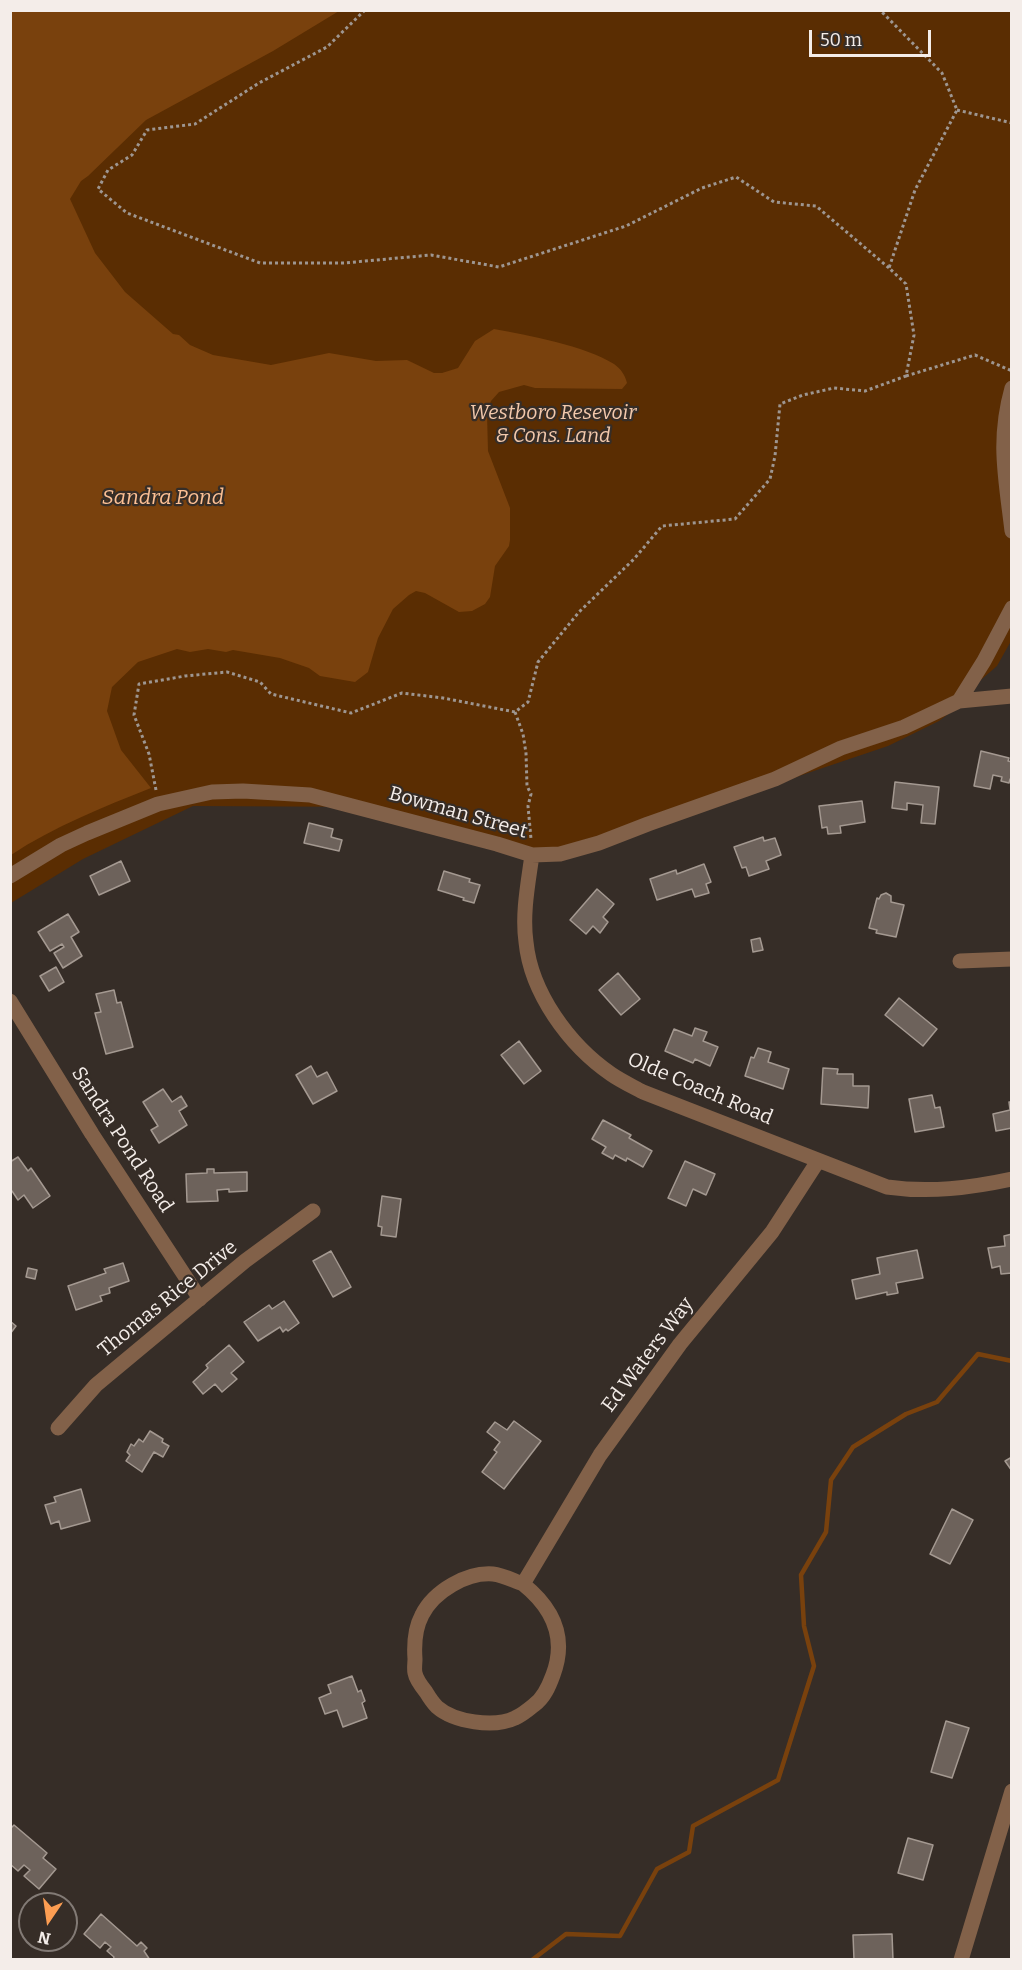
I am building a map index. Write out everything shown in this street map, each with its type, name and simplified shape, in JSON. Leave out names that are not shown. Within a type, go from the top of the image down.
[{"type":"street","points":[[1011,388],[1002,446],[1004,482],[1011,531]]},
{"type":"street","points":[[959,701],[984,661],[1011,608]]},
{"type":"street","points":[[959,701],[1011,696]]},
{"type":"street","name":"Bowman Street","points":[[10,876],[70,841],[158,804],[212,792],[243,791],[310,795],[532,855],[560,854],[599,843],[774,780],[841,748],[904,727],[959,701]]},
{"type":"street","name":"Olde Coach Road","points":[[532,855],[525,918],[525,941],[530,968],[544,1000],[587,1054],[612,1075],[643,1092],[887,1187],[934,1191],[1011,1179]]},
{"type":"street","points":[[960,961],[1011,959]]},
{"type":"street","name":"Sandra Pond Road","points":[[10,1001],[92,1134],[200,1299]]},
{"type":"street","name":"Ed Waters Way","points":[[524,1584],[600,1455],[680,1344],[772,1232],[818,1161]]},
{"type":"street","name":"Thomas Rice Drive","points":[[58,1428],[96,1385],[245,1261],[313,1211]]},
{"type":"street","points":[[496,1574],[524,1584],[544,1603],[558,1632],[559,1655],[546,1692],[537,1703],[514,1719],[481,1723],[452,1716],[438,1707],[422,1687],[415,1673],[413,1648],[423,1613],[435,1598],[470,1577],[496,1574]]},
{"type":"street","points":[[961,1959],[1011,1791]]},
{"type":"street","points":[[996,1843],[1011,1847]]},
{"type":"path","points":[[365,10],[327,47],[259,83],[195,124],[147,130],[132,155],[108,170],[98,189],[127,213],[260,263],[344,263],[431,255],[499,267],[626,226],[702,188],[736,177],[774,202],[816,206],[906,284],[914,335],[906,376]]},
{"type":"path","points":[[880,10],[942,73],[957,110],[915,190],[889,268]]},
{"type":"path","points":[[957,110],[1011,123]]},
{"type":"path","points":[[158,804],[149,754],[134,715],[139,684],[185,675],[227,672],[260,682],[271,694],[351,713],[402,693],[443,698],[515,712],[528,702],[538,662],[579,612],[634,559],[662,526],[735,519],[770,479],[775,456],[780,404],[803,395],[834,388],[865,391],[975,355],[1011,371]]},
{"type":"path","points":[[515,712],[523,734],[527,786],[531,795],[528,806],[532,855]]},
{"type":"green space","name":"Westboro Resevoir & Cons. Land","points":[[11,11],[1011,11],[1011,641],[997,666],[975,685],[965,701],[939,721],[888,746],[656,828],[557,856],[378,807],[193,806],[83,859],[11,903]]},
{"type":"water","name":"Sandra Pond","points":[[11,10],[339,11],[273,51],[146,120],[81,181],[70,199],[95,253],[125,292],[173,334],[179,335],[190,345],[213,355],[271,365],[329,353],[376,361],[407,360],[434,373],[442,373],[458,368],[475,341],[494,329],[539,338],[588,352],[616,366],[627,383],[622,389],[535,388],[524,385],[499,392],[491,401],[487,413],[488,451],[510,508],[510,540],[509,546],[495,566],[490,597],[485,604],[472,611],[459,612],[425,593],[416,591],[409,595],[393,609],[378,638],[368,672],[355,682],[320,676],[309,668],[280,658],[233,650],[226,652],[208,649],[190,652],[177,649],[138,662],[112,687],[107,711],[121,750],[151,788],[61,827],[11,855]]},
{"type":"building","points":[[981,751],[1009,758],[1008,761],[1012,762],[1012,780],[1010,779],[1009,783],[1001,781],[1002,777],[993,775],[990,789],[974,786]]},
{"type":"building","points":[[895,782],[939,787],[935,824],[921,823],[923,805],[907,803],[907,810],[892,808]]},
{"type":"building","points":[[862,801],[865,822],[840,826],[841,833],[828,834],[827,827],[822,828],[819,806]]},
{"type":"building","points":[[309,823],[333,829],[331,837],[342,840],[339,851],[304,843]]},
{"type":"building","points":[[763,837],[764,841],[775,838],[781,855],[766,861],[769,869],[749,876],[746,867],[742,868],[734,847]]},
{"type":"building","points":[[121,861],[130,881],[99,895],[90,876]]},
{"type":"building","points":[[704,864],[711,882],[706,884],[709,893],[695,897],[692,889],[657,900],[650,879],[676,870],[677,874]]},
{"type":"building","points":[[444,871],[470,879],[469,882],[480,885],[474,903],[438,890]]},
{"type":"building","points":[[597,889],[614,904],[603,917],[608,922],[600,933],[593,926],[586,934],[570,920]]},
{"type":"building","points":[[886,893],[891,896],[891,902],[904,905],[896,937],[876,933],[877,930],[869,928],[877,898],[879,899]]},
{"type":"building","points":[[68,914],[79,932],[71,937],[82,956],[63,968],[54,953],[64,947],[62,944],[50,951],[38,932]]},
{"type":"building","points":[[760,938],[763,950],[753,952],[751,940]]},
{"type":"building","points":[[56,967],[64,982],[49,991],[40,976]]},
{"type":"building","points":[[618,973],[640,999],[621,1015],[599,990]]},
{"type":"building","points":[[114,990],[117,1003],[121,1002],[133,1047],[106,1054],[95,1013],[101,1012],[96,994]]},
{"type":"building","points":[[899,998],[937,1029],[923,1046],[885,1015]]},
{"type":"building","points":[[695,1028],[707,1032],[703,1041],[718,1047],[710,1066],[695,1059],[693,1063],[665,1051],[674,1029],[692,1036]]},
{"type":"building","points":[[519,1041],[541,1071],[524,1084],[501,1055]]},
{"type":"building","points":[[758,1048],[771,1052],[768,1062],[789,1069],[783,1089],[745,1076],[751,1057],[754,1058]]},
{"type":"building","points":[[311,1066],[317,1077],[327,1072],[337,1091],[313,1104],[296,1075]]},
{"type":"building","points":[[823,1068],[838,1069],[837,1074],[853,1074],[853,1086],[869,1086],[868,1108],[821,1104]]},
{"type":"building","points":[[163,1089],[172,1102],[181,1096],[187,1106],[179,1111],[187,1125],[159,1143],[151,1130],[158,1126],[143,1102]]},
{"type":"building","points":[[932,1095],[935,1108],[940,1107],[944,1127],[915,1132],[909,1099]]},
{"type":"building","points":[[1009,1102],[1012,1102],[1012,1128],[996,1131],[993,1114],[1010,1110]]},
{"type":"building","points":[[603,1120],[631,1135],[629,1138],[652,1151],[643,1167],[627,1158],[626,1161],[615,1155],[613,1159],[602,1153],[606,1147],[592,1139]]},
{"type":"building","points":[[18,1157],[28,1171],[31,1168],[50,1196],[33,1208],[24,1195],[18,1200],[12,1191],[10,1192],[10,1162]]},
{"type":"building","points":[[685,1161],[715,1174],[706,1195],[693,1189],[686,1206],[668,1198]]},
{"type":"building","points":[[207,1169],[214,1169],[214,1173],[247,1172],[247,1191],[217,1190],[218,1201],[187,1202],[186,1174],[207,1173]]},
{"type":"building","points":[[382,1196],[401,1199],[396,1237],[381,1235],[382,1227],[378,1226]]},
{"type":"building","points":[[1012,1234],[1012,1273],[1001,1274],[1000,1266],[992,1268],[988,1248],[1005,1246],[1004,1236]]},
{"type":"building","points":[[917,1250],[923,1278],[896,1283],[898,1293],[887,1295],[887,1292],[856,1299],[852,1280],[880,1274],[877,1258]]},
{"type":"building","points":[[331,1251],[351,1287],[333,1297],[313,1261]]},
{"type":"building","points":[[123,1263],[129,1281],[109,1288],[110,1293],[100,1296],[102,1301],[76,1310],[68,1286],[106,1273],[104,1269]]},
{"type":"building","points":[[28,1268],[37,1270],[35,1279],[26,1277]]},
{"type":"building","points":[[284,1301],[299,1323],[288,1331],[286,1329],[283,1332],[280,1327],[258,1341],[244,1322],[269,1305],[272,1309]]},
{"type":"building","points":[[10,1321],[16,1326],[10,1334]]},
{"type":"building","points":[[229,1345],[244,1362],[231,1373],[237,1379],[222,1392],[215,1384],[203,1394],[193,1382],[208,1368],[206,1365]]},
{"type":"building","points":[[514,1421],[541,1441],[504,1489],[482,1472],[497,1452],[494,1450],[500,1442],[487,1432],[495,1422],[507,1430]]},
{"type":"building","points":[[150,1431],[169,1446],[163,1457],[154,1452],[142,1472],[126,1461],[130,1455],[127,1452],[131,1444],[134,1446],[139,1439],[143,1442]]},
{"type":"building","points":[[1012,1457],[1012,1471],[1005,1461]]},
{"type":"building","points":[[81,1489],[90,1521],[61,1529],[59,1521],[51,1524],[45,1505],[56,1502],[54,1497]]},
{"type":"building","points":[[952,1509],[973,1520],[950,1564],[930,1554]]},
{"type":"building","points":[[352,1676],[358,1692],[361,1690],[365,1701],[362,1703],[367,1718],[343,1727],[337,1710],[325,1714],[319,1698],[331,1693],[328,1685]]},
{"type":"building","points":[[946,1721],[969,1728],[952,1778],[931,1772]]},
{"type":"building","points":[[14,1825],[47,1853],[43,1858],[56,1869],[39,1889],[24,1876],[30,1870],[24,1865],[18,1871],[10,1864],[10,1829]]},
{"type":"building","points":[[908,1838],[933,1845],[923,1880],[898,1873]]},
{"type":"building","points":[[101,1914],[137,1946],[141,1942],[147,1948],[144,1951],[150,1960],[113,1960],[114,1957],[107,1951],[111,1947],[105,1942],[100,1948],[84,1934]]},
{"type":"building","points":[[892,1934],[893,1960],[854,1960],[853,1935]]},
{"type":"waterway","points":[[532,1960],[566,1934],[620,1936],[657,1869],[689,1852],[693,1826],[778,1780],[814,1666],[804,1626],[801,1575],[826,1532],[831,1480],[853,1447],[906,1414],[937,1402],[978,1354],[1012,1361]]}]
